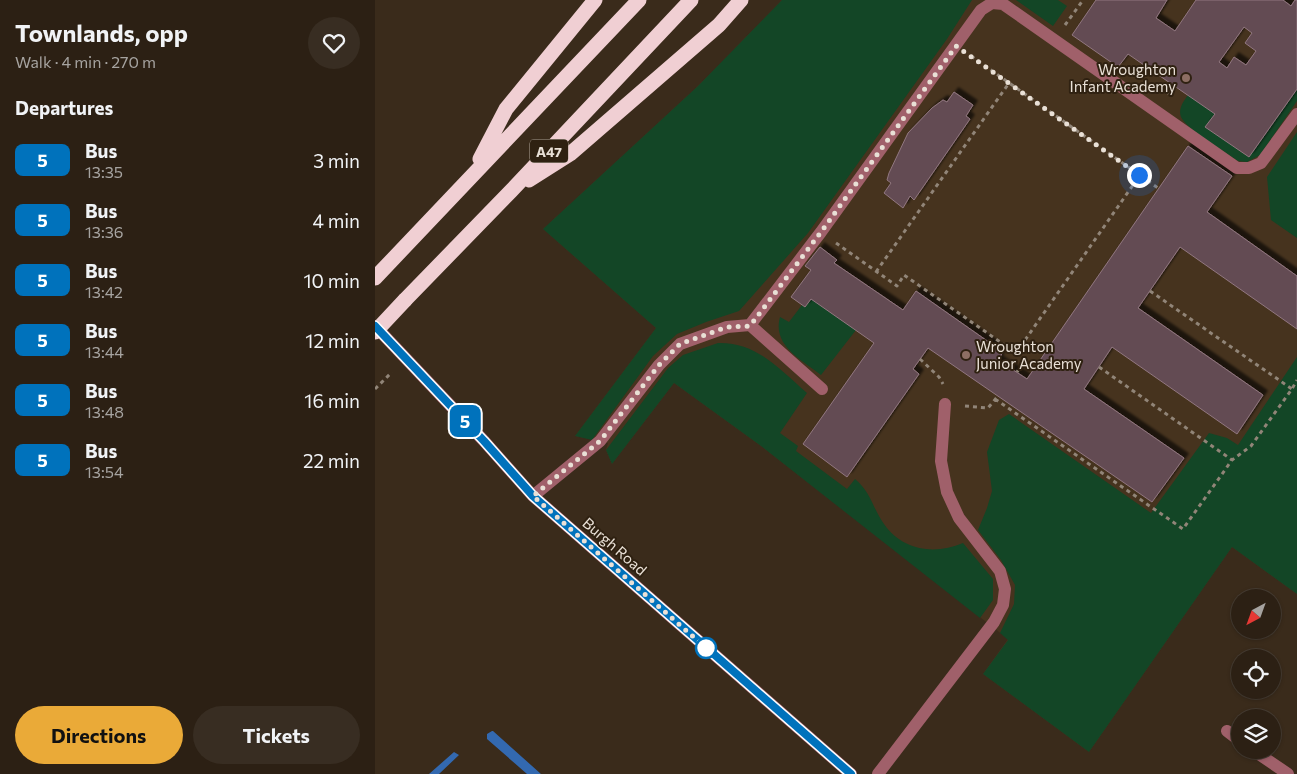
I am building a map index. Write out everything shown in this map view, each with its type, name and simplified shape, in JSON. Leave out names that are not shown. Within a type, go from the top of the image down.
[{"type":"highway","name":"A47","points":[[472,174],[506,109],[595,0]]},
{"type":"highway","name":"A47","points":[[377,275],[639,0]]},
{"type":"highway","name":"A47","points":[[375,332],[691,0]]},
{"type":"highway","name":"A47","points":[[511,191],[571,154],[719,26],[741,0]]},
{"type":"street","points":[[750,326],[821,232],[981,10],[992,3],[1003,4],[1237,168],[1249,168],[1261,163],[1297,114]]},
{"type":"street","name":"Burgh Road","points":[[375,326],[484,441],[533,496],[851,774]]},
{"type":"street","points":[[533,496],[600,441],[659,365],[680,344],[727,327],[750,326],[822,389]]},
{"type":"street","points":[[878,774],[994,622],[1003,605],[1005,589],[1000,571],[959,518],[947,492],[941,461],[945,404]]},
{"type":"street","points":[[1227,731],[1231,734]]},
{"type":"street","points":[[1266,759],[1288,774]]},
{"type":"path","points":[[1055,40],[1083,0]]},
{"type":"path","points":[[956,46],[1158,188]]},
{"type":"path","points":[[876,272],[1009,83]]},
{"type":"path","points":[[1016,353],[1139,175]]},
{"type":"path","points":[[821,232],[897,286],[904,275],[1016,353],[1025,360],[1017,372]]},
{"type":"path","points":[[1150,291],[1293,388]]},
{"type":"path","points":[[920,359],[939,377],[946,389],[945,404],[988,408],[998,396]]},
{"type":"path","points":[[1099,367],[1232,460]]},
{"type":"path","points":[[995,400],[1183,529],[1232,460],[1251,446],[1297,380]]},
{"type":"shaded area","name":"Wroughton Junior Academy","points":[[782,0],[1297,0],[1297,594],[1232,547],[1089,752],[983,674],[1008,639],[761,446],[674,383],[612,464],[606,450],[608,443],[575,436],[656,328],[543,229],[698,86]]},
{"type":"green space","points":[[782,0],[972,0],[947,39],[808,233],[739,311],[677,334],[653,356],[592,440],[575,436],[656,328],[543,229],[698,86]]},
{"type":"green space","points":[[1016,0],[1058,0],[1067,6],[1053,26]]},
{"type":"green space","points":[[1297,89],[1297,101],[1260,155],[1247,162],[1238,161],[1198,134],[1184,122],[1180,114],[1181,106],[1188,95],[1215,114],[1206,127],[1249,157]]},
{"type":"green space","points":[[1297,132],[1297,238],[1271,220],[1267,177]]},
{"type":"green space","points":[[811,299],[856,330],[821,375],[790,351],[780,336],[780,317],[789,322],[802,305],[805,307]]},
{"type":"green space","points":[[718,343],[732,344],[756,352],[777,366],[807,393],[780,433],[798,446],[796,451],[847,489],[855,479],[865,489],[884,524],[900,540],[920,548],[931,549],[942,549],[963,543],[993,579],[993,600],[980,618],[761,446],[674,383],[612,464],[606,450],[668,368],[683,355]]},
{"type":"green space","points":[[1297,357],[1297,594],[1232,547],[1089,752],[983,674],[1008,640],[1000,633],[1014,604],[1015,585],[1001,560],[978,530],[992,491],[987,452],[999,420],[1009,414],[1151,513],[1209,433],[1227,438],[1238,445]]},
{"type":"water","points":[[492,731],[541,774],[527,774],[487,739],[487,734]]},
{"type":"water","points":[[454,752],[459,755],[439,774],[429,774]]},
{"type":"building","points":[[1096,0],[1167,0],[1156,18],[1175,31],[1196,0],[1283,0],[1291,6],[1297,0],[1297,89],[1249,157],[1205,127],[1215,114],[1128,54],[1118,67],[1072,35]],"holes":[[[1244,27],[1252,33],[1245,43],[1256,51],[1246,65],[1234,57],[1227,68],[1219,62]]]},
{"type":"building","points":[[954,92],[973,105],[966,116],[970,119],[914,200],[910,196],[903,208],[884,193],[891,183],[887,180],[889,173],[908,133],[932,108],[943,100],[947,102]]},
{"type":"building","points":[[1188,146],[1232,176],[1207,212],[1297,276],[1297,329],[1180,247],[1138,308],[1263,395],[1237,434],[1112,347],[1084,389],[1184,458],[1152,502],[928,348],[913,369],[919,374],[847,477],[803,444],[874,343],[811,299],[805,307],[791,297],[811,270],[805,266],[820,247],[837,260],[834,263],[903,310],[916,291],[1003,352],[998,360],[1027,379]]},
{"type":"bus line","name":"5","points":[[375,326],[484,441],[533,496],[851,774]]},
{"type":"place","name":"Wroughton Infant Academy","points":[[1186,78]]},
{"type":"place","name":"Wroughton Junior Academy","points":[[966,355]]},
{"type":"route","points":[[706,648],[533,496],[600,441],[659,365],[680,344],[727,327],[750,326],[956,46],[1139,175]]}]
